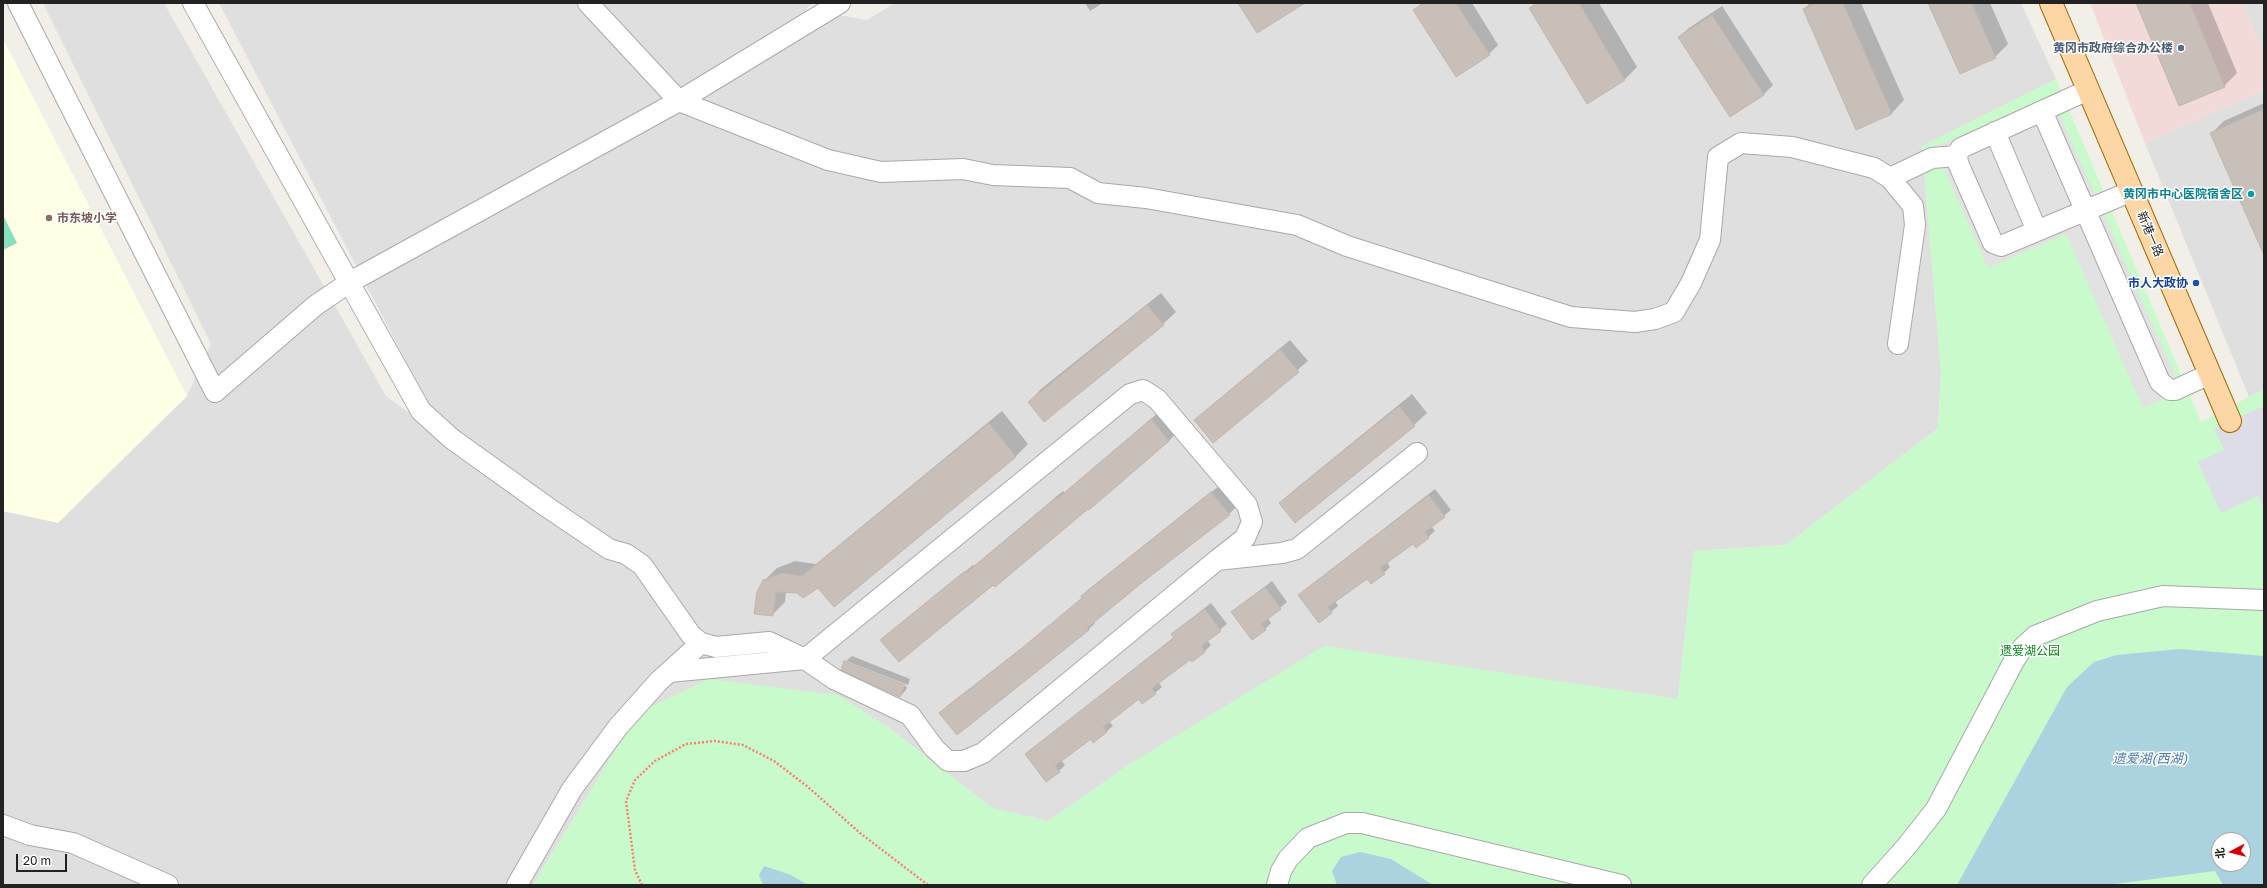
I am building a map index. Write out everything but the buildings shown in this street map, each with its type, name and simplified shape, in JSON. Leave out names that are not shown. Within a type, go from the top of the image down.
[{"type":"main road","name":"新港一路","points":[[2051,3],[2230,421]]},
{"type":"street","points":[[18,3],[215,392],[316,305],[350,282],[679,100],[840,3]]},
{"type":"street","points":[[193,3],[421,411],[452,439],[547,507],[610,549],[626,554],[642,565],[692,635],[701,643],[716,647],[769,642],[805,659],[834,679],[910,715],[934,748],[948,761],[964,761],[983,753],[1245,538],[1252,522],[1247,505],[1157,400],[1142,390],[1130,394],[805,659],[669,672]]},
{"type":"street","points":[[588,3],[679,100],[828,160],[881,172],[963,169],[994,175],[1070,178],[1098,193],[1146,198],[1296,225],[1347,246],[1571,317],[1635,322],[1656,319],[1674,312],[1691,283],[1710,240],[1718,157],[1741,143],[1792,147],[1874,168],[1890,178],[1913,206],[1916,225],[1898,344]]},
{"type":"street","points":[[2088,90],[1961,148],[1957,156],[1993,242],[1997,245],[2005,245],[2132,191]]},
{"type":"street","points":[[2042,111],[2160,382],[2170,390],[2175,390],[2210,374]]},
{"type":"street","points":[[1995,132],[2037,231]]},
{"type":"street","points":[[1890,178],[1932,158],[1957,156]]},
{"type":"street","points":[[1217,560],[1282,553],[1297,549],[1417,453]]},
{"type":"street","points":[[1872,885],[1906,847],[1936,809],[2014,662],[2023,648],[2035,636],[2097,611],[2163,596],[2264,600]]},
{"type":"street","points":[[518,885],[572,789],[618,727],[669,672],[701,643]]},
{"type":"street","points":[[1277,885],[1281,871],[1288,859],[1308,838],[1346,823],[1362,823],[1621,885]]},
{"type":"street","points":[[3,825],[30,835],[73,843],[168,885]]},
{"type":"path","points":[[642,885],[635,870],[626,801],[635,780],[655,761],[686,744],[715,741],[743,745],[774,761],[808,787],[860,834],[928,885]]},
{"type":"shaded area","points":[[43,3],[164,3],[386,396],[447,440],[219,3],[814,3],[805,9],[867,20],[895,3],[2021,3],[2056,79],[1922,146],[1941,372],[1938,428],[1786,545],[1694,551],[1678,699],[1439,664],[1133,762],[1048,821],[992,808],[888,727],[638,713],[533,885],[3,885],[3,511],[58,522],[187,396],[211,344]]},
{"type":"shaded area","points":[[2090,3],[2243,3],[2264,54],[2264,90],[2145,143]]},
{"type":"shaded area","points":[[2243,3],[2264,3],[2264,54]]},
{"type":"shaded area","name":"市东坡小学","points":[[3,39],[187,396],[58,523],[3,511]]},
{"type":"shaded area","points":[[2264,90],[2264,389],[2249,397],[2145,143]]},
{"type":"shaded area","points":[[2051,95],[2182,391],[2143,408],[2066,234],[1988,268],[1934,147]]},
{"type":"shaded area","points":[[2264,406],[2264,509],[2258,496],[2221,513],[2198,462],[2224,450],[2214,428]]},
{"type":"green space","name":"遗爱湖公园","points":[[2056,79],[2201,422],[2264,389],[2264,885],[533,885],[638,713],[709,679],[838,695],[888,727],[992,808],[1048,821],[1133,762],[1324,646],[1678,699],[1694,551],[1786,545],[1938,428],[1941,372],[1922,146]]},
{"type":"green space","points":[[3,215],[17,243],[3,250]]},
{"type":"water","name":"遗爱湖(西湖)","points":[[2180,649],[2264,656],[2264,885],[2223,885],[2216,872],[2251,872],[2251,832],[2211,832],[2211,872],[2107,885],[1957,885],[2067,687],[2094,662],[2117,655]]},
{"type":"water","points":[[1360,852],[1391,859],[1433,885],[1337,885],[1332,871],[1341,857]]},
{"type":"water","points":[[764,866],[791,875],[808,885],[763,885],[759,875]]},
{"type":"place","name":"黄冈市政府综合办公楼","points":[[2181,48]]},
{"type":"place","name":"黄冈市中心医院宿舍区","points":[[2251,194]]},
{"type":"place","name":"市东坡小学","points":[[49,218]]},
{"type":"place","name":"市人大政协","points":[[2196,283]]}]
